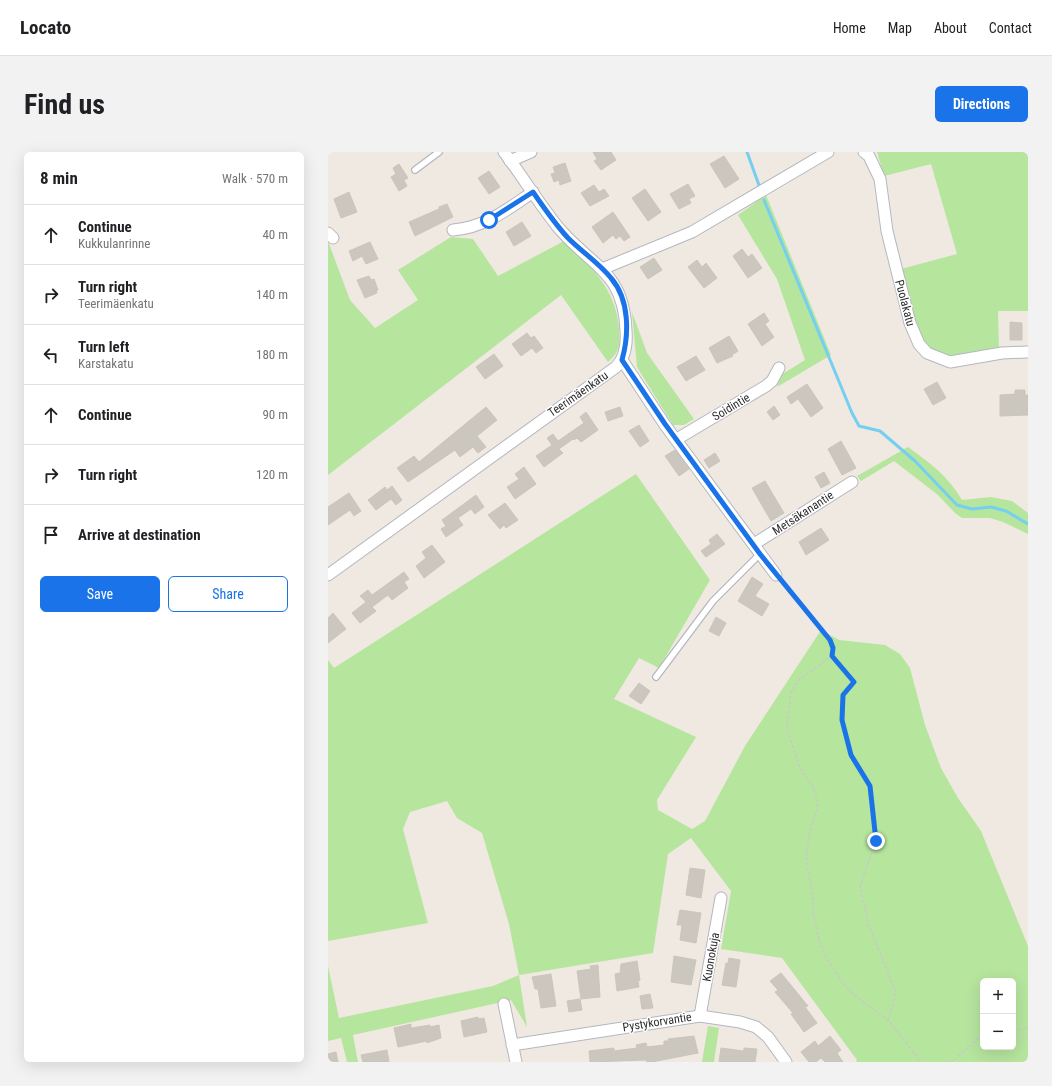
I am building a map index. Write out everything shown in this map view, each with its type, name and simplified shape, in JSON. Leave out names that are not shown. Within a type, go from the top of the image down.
[{"type":"street","points":[[531,152],[507,156],[567,237],[612,278],[623,302],[626,343],[622,360],[655,412],[677,439],[776,575]]},
{"type":"street","points":[[602,269],[692,232],[828,152]]},
{"type":"street","name":"Puolakatu","points":[[864,152],[869,156],[880,179],[887,231],[910,323],[919,344],[926,353],[950,362],[1002,353],[1027,352]]},
{"type":"street","points":[[453,230],[472,227],[489,220],[533,192]]},
{"type":"street","name":"Teerimäenkatu","points":[[328,575],[616,367],[622,360]]},
{"type":"street","name":"Soidintie","points":[[677,439],[766,386],[772,381],[779,368]]},
{"type":"street","name":"Metsäkanantie","points":[[757,549],[852,482]]},
{"type":"street","name":"Kuonokuja","points":[[700,1016],[721,898]]},
{"type":"street","points":[[504,1004],[516,1062]]},
{"type":"street","name":"Pystykorvantie","points":[[512,1045],[700,1016],[740,1022],[756,1027],[768,1037],[786,1062]]},
{"type":"lane","points":[[415,170],[438,152]]},
{"type":"lane","points":[[656,677],[757,549]]},
{"type":"path","points":[[776,575],[830,640],[833,648],[832,656],[799,680],[791,692],[787,724],[790,739],[800,768],[813,786],[817,800],[817,811],[811,827],[806,858],[813,899],[813,912],[820,943],[826,957],[845,986],[859,999],[888,1020],[921,1062]]},
{"type":"path","points":[[832,656],[854,682],[843,695],[842,720],[851,755],[870,786],[876,841],[860,886],[869,926],[896,992],[888,1020]]},
{"type":"path","points":[[1016,1030],[1028,1028]]},
{"type":"path","points":[[945,1062],[952,1062],[980,1037]]},
{"type":"green space","points":[[877,152],[1028,152],[1028,311],[998,311],[999,350],[969,355],[951,356],[931,349],[922,340],[910,310],[901,269],[957,254],[931,164],[884,176]]},
{"type":"green space","points":[[766,195],[831,355],[777,387],[781,375],[805,360],[777,279],[738,215]]},
{"type":"green space","points":[[451,237],[473,239],[498,276],[566,240],[593,270],[608,290],[617,315],[619,344],[617,351],[608,362],[561,295],[328,475],[328,241],[350,300],[375,328],[418,300],[398,270]]},
{"type":"green space","points":[[632,312],[647,353],[694,419],[684,425],[673,425],[637,367]]},
{"type":"green space","points":[[908,447],[931,464],[945,477],[962,500],[991,497],[1012,501],[1028,513],[1028,534],[1003,522],[990,518],[962,518],[955,513],[938,495],[894,461],[861,481],[857,476]]},
{"type":"green space","points":[[636,474],[710,580],[659,668],[639,658],[614,699],[696,737],[657,800],[658,810],[692,829],[705,821],[745,746],[821,630],[839,640],[885,645],[900,654],[910,668],[925,725],[941,768],[958,798],[981,831],[1028,946],[1028,1062],[856,1062],[857,1060],[782,958],[721,949],[731,891],[691,838],[668,854],[653,953],[519,975],[509,924],[482,833],[457,818],[447,801],[410,812],[403,829],[428,923],[328,941],[328,660],[334,668]]},
{"type":"green space","points":[[328,966],[339,1018],[493,986],[519,975],[527,1027],[511,1000],[353,1035],[358,1062],[347,1062],[341,1038],[328,1041]]},
{"type":"green space","points":[[708,1026],[719,1028],[714,1062],[702,1062]]},
{"type":"building","points":[[593,152],[611,152],[616,160],[601,170],[594,161],[597,159]]},
{"type":"building","points":[[724,156],[739,179],[725,188],[710,164]]},
{"type":"building","points":[[565,163],[571,181],[560,185],[559,180],[554,182],[551,174],[555,173],[553,167]]},
{"type":"building","points":[[399,164],[408,178],[404,180],[407,186],[399,191],[391,177],[396,174],[393,168]]},
{"type":"building","points":[[489,171],[500,187],[489,194],[478,178]]},
{"type":"building","points":[[688,184],[695,196],[689,199],[691,203],[679,209],[670,194]]},
{"type":"building","points":[[594,185],[599,192],[604,189],[609,196],[590,206],[581,193]]},
{"type":"building","points":[[645,189],[661,212],[648,221],[632,198]]},
{"type":"building","points":[[349,192],[357,212],[341,218],[334,199]]},
{"type":"building","points":[[447,204],[453,217],[415,236],[409,222]]},
{"type":"building","points":[[613,212],[630,237],[624,241],[620,236],[616,239],[613,235],[603,243],[592,227]]},
{"type":"building","points":[[522,222],[531,236],[514,246],[506,232]]},
{"type":"building","points":[[370,242],[378,259],[366,264],[362,256],[353,261],[349,251]]},
{"type":"building","points":[[742,249],[748,257],[752,254],[762,268],[748,278],[733,256]]},
{"type":"building","points":[[654,258],[662,270],[648,279],[640,267]]},
{"type":"building","points":[[697,260],[702,267],[706,263],[717,278],[704,288],[688,267]]},
{"type":"building","points":[[369,276],[371,280],[374,279],[378,290],[376,291],[377,293],[365,298],[357,280]]},
{"type":"building","points":[[764,313],[769,321],[765,324],[774,337],[762,346],[748,324]]},
{"type":"building","points":[[1010,322],[1022,323],[1022,340],[1010,340]]},
{"type":"building","points":[[527,333],[531,338],[534,336],[543,348],[536,353],[532,348],[521,356],[512,344]]},
{"type":"building","points":[[729,336],[738,351],[732,355],[733,356],[717,363],[709,348]]},
{"type":"building","points":[[494,354],[503,366],[485,379],[476,367]]},
{"type":"building","points":[[696,356],[705,370],[686,381],[677,367]]},
{"type":"building","points":[[937,382],[946,398],[933,405],[924,389]]},
{"type":"building","points":[[807,384],[823,408],[811,417],[798,399],[791,404],[787,397]]},
{"type":"building","points":[[1015,390],[1025,390],[1025,395],[1028,395],[1028,415],[1000,416],[1000,395],[1015,394]]},
{"type":"building","points":[[774,406],[780,415],[773,420],[767,412]]},
{"type":"building","points":[[486,407],[497,420],[477,436],[486,447],[478,453],[473,447],[460,457],[455,450],[408,482],[397,468],[414,456],[419,462]]},
{"type":"building","points":[[620,407],[623,416],[608,421],[605,412]]},
{"type":"building","points":[[586,412],[598,430],[581,442],[577,438],[574,440],[573,439],[559,449],[563,453],[544,467],[536,456],[552,445],[547,438],[553,434],[558,441],[584,423],[580,417]]},
{"type":"building","points":[[639,425],[649,441],[640,447],[629,431]]},
{"type":"building","points":[[841,441],[856,468],[842,475],[828,449]]},
{"type":"building","points":[[675,450],[689,469],[679,476],[665,456]]},
{"type":"building","points":[[715,453],[720,461],[709,468],[704,460]]},
{"type":"building","points":[[524,467],[536,484],[515,499],[507,487],[519,479],[515,474]]},
{"type":"building","points":[[824,472],[830,483],[821,488],[815,477]]},
{"type":"building","points":[[765,481],[784,513],[771,521],[752,488]]},
{"type":"building","points":[[392,486],[402,500],[396,505],[391,499],[376,510],[368,500],[385,487],[387,490]]},
{"type":"building","points":[[349,493],[361,511],[354,516],[350,510],[328,525],[328,507]]},
{"type":"building","points":[[476,495],[484,507],[475,514],[471,509],[458,518],[463,525],[446,537],[441,529],[446,526],[442,520]]},
{"type":"building","points":[[505,503],[518,520],[506,528],[504,525],[500,529],[488,515]]},
{"type":"building","points":[[821,528],[829,540],[806,555],[799,542]]},
{"type":"building","points":[[717,534],[725,544],[706,557],[701,551],[711,544],[709,540]]},
{"type":"building","points":[[432,545],[445,562],[424,578],[416,566],[426,558],[422,552]]},
{"type":"building","points":[[404,572],[409,579],[404,582],[408,588],[392,600],[388,595],[372,607],[376,611],[360,623],[352,613],[366,602],[360,596],[368,590],[372,595]]},
{"type":"building","points":[[752,577],[763,584],[755,596],[769,604],[762,616],[738,601]]},
{"type":"building","points":[[333,613],[346,629],[328,643],[328,618]]},
{"type":"building","points":[[716,617],[726,623],[719,636],[709,631]]},
{"type":"building","points":[[639,683],[650,691],[641,704],[629,696]]},
{"type":"building","points":[[690,868],[705,870],[701,898],[686,895]]},
{"type":"building","points":[[680,910],[701,913],[696,943],[680,940],[682,925],[677,925]]},
{"type":"building","points":[[674,956],[696,960],[691,985],[671,982]]},
{"type":"building","points":[[729,958],[740,960],[736,987],[722,985],[726,963],[728,963]]},
{"type":"building","points":[[637,961],[640,980],[638,981],[639,987],[617,991],[615,974],[620,973],[621,964]]},
{"type":"building","points":[[598,965],[600,997],[581,999],[577,971],[591,969],[590,966]]},
{"type":"building","points":[[781,973],[808,1006],[805,1007],[817,1023],[804,1032],[791,1014],[793,1013],[775,992],[778,990],[770,981]]},
{"type":"building","points":[[551,974],[556,1006],[541,1008],[538,989],[535,989],[532,977]]},
{"type":"building","points":[[650,994],[653,1008],[642,1009],[640,996]]},
{"type":"building","points":[[580,999],[582,1010],[569,1012],[567,1001]]},
{"type":"building","points":[[478,1017],[478,1019],[484,1018],[487,1032],[464,1037],[461,1021]]},
{"type":"building","points":[[411,1024],[411,1028],[439,1025],[441,1038],[427,1043],[427,1041],[398,1047],[394,1028]]},
{"type":"building","points":[[694,1036],[698,1053],[652,1062],[647,1062],[646,1060],[590,1062],[589,1051],[614,1048],[614,1051],[637,1048],[636,1045],[646,1043],[647,1047],[664,1045],[664,1041],[669,1041],[668,1039]]},
{"type":"building","points":[[830,1036],[841,1050],[837,1053],[843,1062],[825,1062],[821,1058],[816,1062],[809,1062],[801,1052],[815,1041],[818,1046]]},
{"type":"building","points":[[721,1048],[744,1051],[744,1048],[757,1049],[755,1062],[719,1062]]},
{"type":"building","points":[[387,1050],[389,1062],[363,1062],[361,1055]]},
{"type":"building","points":[[336,1052],[338,1062],[328,1062],[328,1054]]},
{"type":"waterway","points":[[747,152],[760,188]]},
{"type":"waterway","points":[[764,200],[852,413],[859,426],[880,431],[915,461],[957,505],[972,509],[991,507],[1006,511],[1028,524]]},
{"type":"route","points":[[489,220],[507,210],[533,192],[557,226],[567,237],[612,278],[619,290],[625,315],[626,343],[622,360],[651,405],[760,554],[830,640],[833,648],[832,656],[854,682],[843,695],[842,720],[851,755],[870,786],[876,841]]}]
